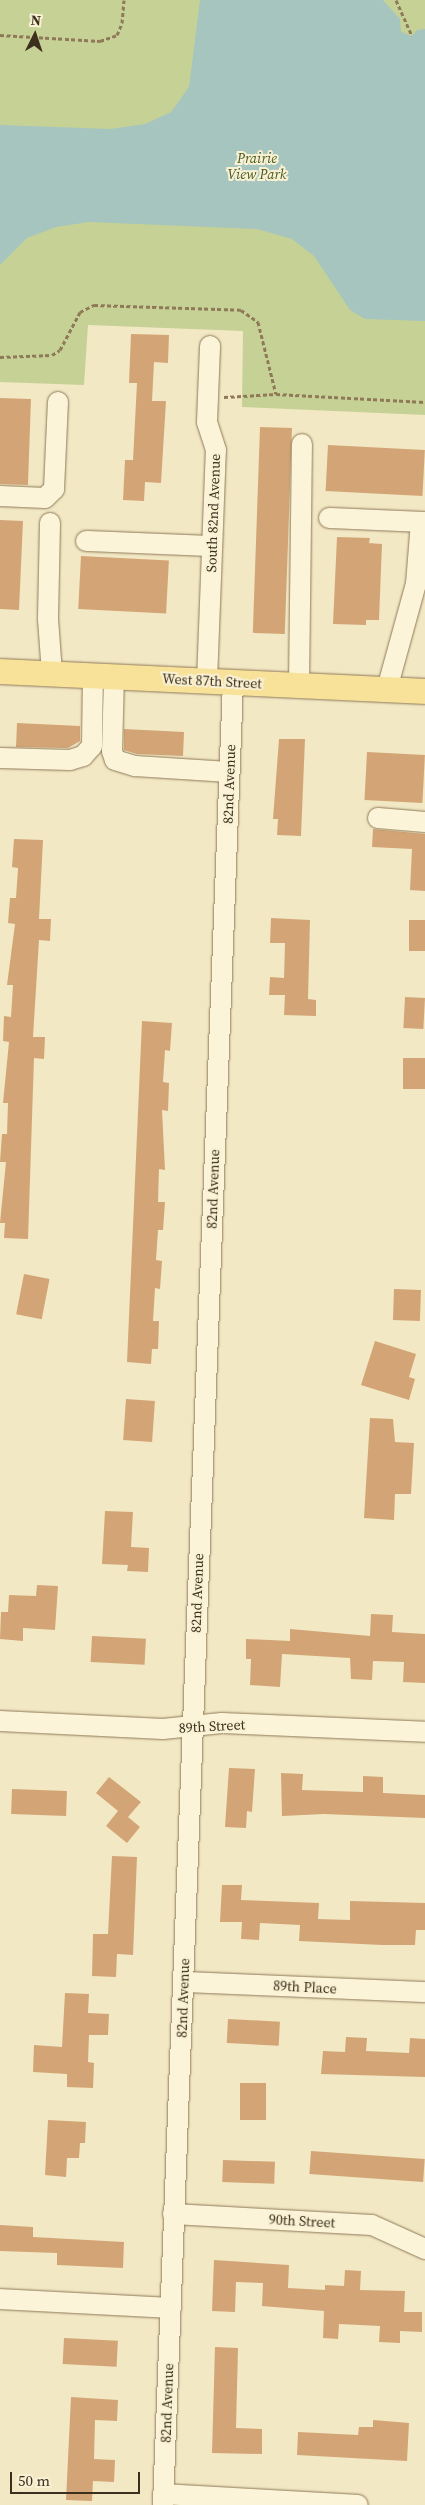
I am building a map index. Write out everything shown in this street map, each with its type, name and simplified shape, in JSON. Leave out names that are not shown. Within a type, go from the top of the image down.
[{"type":"main road","name":"West 87th Street","points":[[0,671],[425,691]]},
{"type":"street","name":"South 82nd Avenue","points":[[207,681],[216,450],[207,422],[210,346]]},
{"type":"street","points":[[0,496],[45,498],[54,489],[58,402]]},
{"type":"street","points":[[299,685],[302,444]]},
{"type":"street","points":[[329,518],[423,522],[416,584],[387,689]]},
{"type":"street","points":[[50,523],[48,618],[52,673]]},
{"type":"street","points":[[86,541],[212,546]]},
{"type":"street","points":[[0,758],[70,760],[83,756],[92,746],[103,676]]},
{"type":"street","points":[[103,676],[112,751],[115,760],[135,766],[229,772]]},
{"type":"street","name":"82nd Avenue","points":[[163,2500],[233,682]]},
{"type":"street","points":[[378,818],[425,822]]},
{"type":"street","name":"89th Street","points":[[0,1721],[163,1729],[222,1723],[425,1732]]},
{"type":"street","name":"89th Place","points":[[184,1982],[425,1992]]},
{"type":"street","name":"90th Street","points":[[173,2214],[372,2225],[425,2249]]},
{"type":"street","points":[[0,2300],[171,2308]]},
{"type":"street","points":[[163,2500],[358,2505]]},
{"type":"path","points":[[0,35],[100,41],[117,35],[122,23],[124,0]]},
{"type":"path","points":[[396,0],[412,36]]},
{"type":"path","points":[[208,398],[276,394]]},
{"type":"green space","name":"Prairie View Park","points":[[0,0],[425,0],[425,415],[242,407],[243,331],[88,325],[84,385],[0,382]]},
{"type":"water","points":[[200,0],[383,0],[400,19],[401,32],[412,36],[417,30],[425,29],[425,321],[365,319],[350,310],[314,256],[292,239],[257,229],[89,222],[56,227],[27,238],[0,265],[0,125],[110,129],[145,124],[171,112],[189,87]]},
{"type":"building","points":[[131,334],[169,335],[168,363],[154,362],[152,401],[166,401],[161,483],[145,482],[144,501],[123,500],[125,460],[133,460],[137,383],[129,383]]},
{"type":"building","points":[[0,398],[31,399],[28,485],[0,484]]},
{"type":"building","points":[[260,427],[292,428],[285,634],[253,633]]},
{"type":"building","points":[[328,445],[425,450],[422,496],[326,491]]},
{"type":"building","points":[[0,520],[23,521],[19,610],[0,609]]},
{"type":"building","points":[[337,537],[370,538],[369,543],[382,544],[379,620],[366,620],[366,625],[333,624]]},
{"type":"building","points":[[81,556],[169,561],[166,614],[78,609]]},
{"type":"building","points":[[17,723],[80,726],[80,741],[68,748],[16,747]]},
{"type":"building","points":[[124,729],[184,732],[183,756],[137,754],[124,750]]},
{"type":"building","points":[[279,739],[305,739],[301,836],[277,835],[278,819],[273,819]]},
{"type":"building","points":[[367,752],[425,755],[422,803],[364,800]]},
{"type":"building","points":[[373,829],[425,834],[425,891],[410,890],[412,849],[372,847]]},
{"type":"building","points":[[14,839],[43,840],[39,919],[51,919],[50,941],[39,940],[33,1037],[45,1037],[44,1059],[34,1058],[28,1239],[4,1238],[5,1223],[0,1223],[6,1162],[0,1162],[2,1134],[7,1134],[8,1103],[3,1103],[9,1042],[3,1041],[4,1016],[11,1017],[13,985],[7,985],[15,924],[8,923],[10,898],[16,898],[18,868],[12,867]]},
{"type":"building","points":[[271,918],[310,920],[308,999],[316,1000],[316,1016],[284,1015],[285,995],[269,995],[270,977],[284,978],[285,943],[270,943]]},
{"type":"building","points":[[409,920],[425,920],[425,951],[409,951]]},
{"type":"building","points":[[405,997],[425,998],[423,1029],[403,1028]]},
{"type":"building","points":[[142,1021],[172,1023],[170,1051],[165,1050],[163,1082],[169,1083],[168,1111],[162,1110],[165,1170],[159,1169],[158,1202],[165,1202],[163,1230],[158,1230],[156,1260],[162,1261],[160,1289],[155,1288],[153,1321],[159,1321],[158,1349],[152,1349],[151,1364],[127,1362]]},
{"type":"building","points":[[403,1058],[425,1058],[425,1089],[403,1089]]},
{"type":"building","points":[[24,1274],[50,1279],[42,1319],[16,1314]]},
{"type":"building","points":[[394,1289],[421,1290],[420,1321],[393,1320]]},
{"type":"building","points":[[375,1341],[416,1354],[409,1377],[415,1379],[409,1400],[361,1385]]},
{"type":"building","points":[[126,1399],[155,1401],[152,1442],[123,1440]]},
{"type":"building","points":[[370,1418],[393,1419],[395,1442],[414,1443],[411,1494],[395,1494],[394,1520],[364,1518]]},
{"type":"building","points":[[105,1511],[133,1512],[131,1547],[149,1548],[148,1572],[127,1571],[128,1565],[102,1564]]},
{"type":"building","points":[[37,1585],[58,1586],[55,1630],[23,1628],[23,1641],[0,1639],[1,1612],[8,1612],[9,1595],[36,1596]]},
{"type":"building","points":[[371,1614],[393,1615],[392,1632],[425,1634],[425,1683],[403,1682],[404,1662],[373,1661],[372,1680],[351,1679],[350,1658],[282,1654],[280,1687],[250,1685],[251,1659],[246,1659],[246,1639],[290,1641],[290,1629],[370,1636]]},
{"type":"building","points":[[92,1636],[146,1639],[145,1665],[91,1662]]},
{"type":"building","points":[[229,1768],[255,1769],[252,1812],[247,1811],[246,1828],[225,1827]]},
{"type":"building","points":[[281,1773],[303,1774],[302,1790],[363,1792],[363,1776],[383,1777],[383,1793],[425,1795],[425,1818],[324,1814],[282,1816]]},
{"type":"building","points":[[109,1777],[141,1802],[128,1817],[140,1827],[127,1843],[106,1826],[118,1811],[96,1793]]},
{"type":"building","points":[[12,1789],[67,1791],[66,1816],[11,1814]]},
{"type":"building","points":[[112,1856],[137,1857],[133,1955],[117,1954],[116,1977],[92,1976],[93,1934],[108,1934]]},
{"type":"building","points":[[222,1885],[242,1885],[241,1900],[319,1903],[318,1919],[350,1920],[350,1901],[425,1903],[425,1930],[416,1930],[415,1945],[382,1945],[299,1941],[300,1925],[260,1923],[259,1940],[241,1939],[242,1922],[220,1922]]},
{"type":"building","points":[[65,1993],[89,1994],[88,2013],[109,2014],[108,2035],[89,2035],[88,2062],[94,2063],[93,2088],[67,2087],[67,2074],[33,2072],[34,2045],[62,2047]]},
{"type":"building","points":[[228,2019],[280,2022],[279,2046],[227,2043]]},
{"type":"building","points":[[346,2037],[367,2038],[366,2051],[409,2053],[410,2038],[425,2039],[425,2077],[321,2074],[323,2051],[345,2052]]},
{"type":"building","points":[[240,2083],[266,2083],[266,2120],[240,2120]]},
{"type":"building","points":[[48,2120],[86,2122],[85,2143],[80,2143],[79,2158],[67,2158],[66,2177],[45,2175]]},
{"type":"building","points":[[311,2151],[425,2159],[423,2182],[309,2174]]},
{"type":"building","points":[[223,2160],[275,2162],[274,2184],[222,2182]]},
{"type":"building","points":[[0,2225],[33,2227],[33,2237],[124,2242],[123,2268],[57,2265],[57,2253],[0,2251]]},
{"type":"building","points":[[214,2260],[289,2265],[288,2288],[325,2290],[325,2285],[344,2286],[345,2270],[361,2271],[360,2290],[405,2291],[404,2312],[422,2312],[422,2332],[400,2331],[400,2343],[379,2342],[380,2326],[339,2324],[338,2339],[323,2338],[324,2311],[262,2306],[263,2283],[236,2282],[235,2312],[212,2311]]},
{"type":"building","points":[[64,2338],[118,2341],[117,2367],[63,2364]]},
{"type":"building","points":[[215,2347],[238,2348],[236,2428],[262,2429],[262,2454],[212,2453]]},
{"type":"building","points":[[71,2397],[118,2400],[117,2421],[95,2420],[94,2459],[115,2460],[114,2482],[93,2481],[92,2501],[66,2500]]},
{"type":"building","points":[[373,2420],[409,2423],[407,2461],[297,2455],[298,2432],[358,2435],[359,2427],[373,2427]]}]
